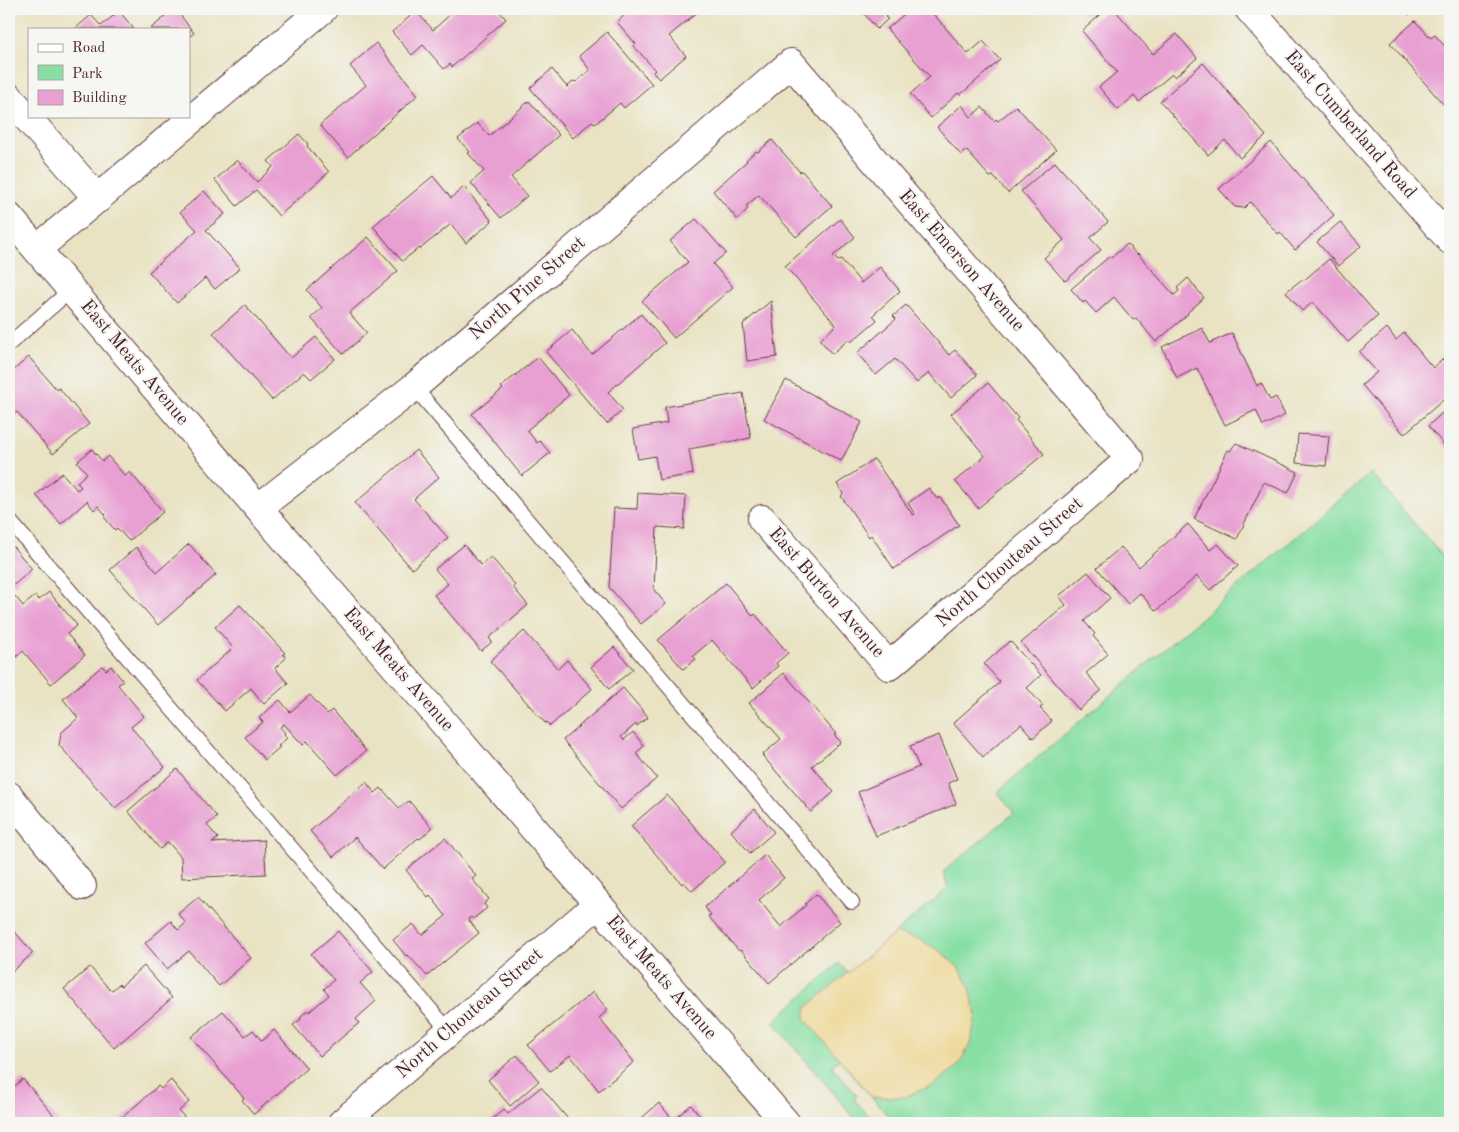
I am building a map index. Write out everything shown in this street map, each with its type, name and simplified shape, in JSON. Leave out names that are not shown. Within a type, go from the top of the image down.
[{"type":"street","points":[[37,250],[323,9]]},
{"type":"street","name":"East Cumberland Road","points":[[1249,9],[1450,240]]},
{"type":"street","name":"North Pine Street","points":[[258,508],[414,387],[791,63]]},
{"type":"street","name":"East Emerson Avenue","points":[[791,63],[1130,459]]},
{"type":"street","points":[[9,97],[98,199]]},
{"type":"street","name":"East Meats Avenue","points":[[9,217],[786,1123]]},
{"type":"street","name":"North Chouteau Street","points":[[889,666],[1130,459]]},
{"type":"street","name":"East Burton Avenue","points":[[762,519],[889,666]]},
{"type":"street","points":[[9,796],[82,886]]},
{"type":"street","name":"North Chouteau Street","points":[[342,1123],[598,904]]},
{"type":"lane","points":[[9,344],[72,290]]},
{"type":"lane","points":[[414,387],[852,902]]},
{"type":"lane","points":[[9,520],[449,1031]]},
{"type":"green space","points":[[1371,473],[1450,565],[1450,1123],[894,1123],[839,1059],[832,1066],[857,1096],[854,1099],[875,1123],[859,1123],[773,1022],[839,963],[848,973],[948,888],[943,872],[1014,813],[997,792]]},
{"type":"sand","points":[[895,933],[918,939],[940,951],[959,968],[970,987],[976,1016],[970,1044],[958,1066],[933,1085],[905,1097],[872,1097],[805,1019],[807,1007]]},
{"type":"building","points":[[159,9],[180,9],[177,11],[194,33],[190,36],[190,28],[151,28],[165,17]]},
{"type":"building","points":[[456,9],[497,9],[506,19],[452,67],[450,64],[444,69],[423,45],[412,55],[392,32],[416,11],[433,30]]},
{"type":"building","points":[[625,9],[701,9],[669,36],[686,56],[659,79],[653,72],[655,70],[634,46],[636,44],[617,22],[628,12]]},
{"type":"building","points":[[860,9],[895,9],[885,17],[888,19],[877,29]]},
{"type":"building","points":[[910,9],[929,9],[968,54],[983,41],[1000,60],[960,95],[958,93],[931,118],[910,94],[930,77],[887,29]]},
{"type":"building","points":[[1080,9],[1093,9],[1086,15]]},
{"type":"building","points":[[1107,9],[1114,9],[1153,54],[1177,34],[1197,58],[1175,77],[1172,74],[1139,102],[1134,96],[1118,110],[1099,87],[1117,72],[1082,31]]},
{"type":"building","points":[[1404,9],[1416,9],[1409,15]]},
{"type":"building","points":[[119,11],[133,28],[76,28],[91,15],[101,26]]},
{"type":"building","points":[[1415,21],[1431,38],[1435,35],[1450,52],[1450,112],[1390,43]]},
{"type":"building","points":[[607,32],[652,84],[624,108],[620,103],[595,124],[592,121],[573,138],[530,88],[552,69],[567,87],[574,81],[576,82],[590,70],[579,56]]},
{"type":"building","points":[[376,43],[418,95],[348,157],[320,125],[366,85],[350,66]]},
{"type":"building","points":[[1203,63],[1266,136],[1240,158],[1225,140],[1208,155],[1160,101]]},
{"type":"building","points":[[529,101],[559,135],[511,177],[527,196],[501,218],[471,183],[484,171],[458,139],[477,123],[489,136]]},
{"type":"building","points":[[962,105],[971,117],[982,107],[994,121],[996,119],[998,121],[1016,106],[1056,150],[1008,193],[993,176],[990,177],[966,150],[961,155],[937,127]]},
{"type":"building","points":[[299,134],[329,172],[279,216],[256,190],[237,206],[215,180],[237,160],[257,182],[273,167],[268,161]]},
{"type":"building","points":[[772,140],[832,206],[796,237],[759,195],[746,206],[748,209],[737,219],[713,191],[756,151],[758,152]]},
{"type":"building","points":[[1271,142],[1334,215],[1295,250],[1250,202],[1244,208],[1235,207],[1219,189]]},
{"type":"building","points":[[1055,162],[1108,222],[1090,238],[1101,250],[1065,281],[1044,258],[1064,240],[1021,191]]},
{"type":"building","points":[[433,176],[451,198],[464,187],[492,221],[466,243],[451,224],[402,261],[373,226]]},
{"type":"building","points":[[204,191],[225,214],[206,230],[240,268],[215,289],[205,278],[177,303],[149,272],[197,230],[180,212]]},
{"type":"building","points":[[696,219],[726,253],[713,264],[733,287],[674,338],[642,301],[688,262],[670,241]]},
{"type":"building","points":[[840,219],[855,237],[833,256],[838,261],[841,259],[861,283],[880,267],[900,291],[873,315],[877,320],[851,342],[849,339],[832,354],[820,340],[836,325],[785,266]]},
{"type":"building","points":[[1340,222],[1361,246],[1338,266],[1317,242]]},
{"type":"building","points":[[368,237],[398,271],[349,313],[367,333],[343,354],[311,318],[322,308],[307,290]]},
{"type":"building","points":[[1127,244],[1174,295],[1179,291],[1177,288],[1188,278],[1204,298],[1156,342],[1136,318],[1133,320],[1114,297],[1096,313],[1085,301],[1083,303],[1071,289]]},
{"type":"building","points":[[1329,259],[1378,316],[1348,342],[1313,302],[1302,311],[1286,292],[1301,280],[1303,281]]},
{"type":"building","points":[[771,301],[777,357],[747,361],[743,324]]},
{"type":"building","points":[[245,305],[291,358],[316,337],[335,359],[311,379],[304,372],[272,400],[213,333]]},
{"type":"building","points":[[906,305],[949,355],[955,350],[977,375],[951,398],[929,373],[917,383],[895,359],[876,375],[857,353],[896,319],[893,316]]},
{"type":"building","points":[[641,314],[665,343],[608,392],[623,410],[607,424],[546,352],[572,330],[592,355]]},
{"type":"building","points":[[1202,328],[1210,343],[1232,333],[1257,386],[1261,383],[1270,400],[1276,397],[1285,415],[1263,426],[1256,410],[1225,425],[1197,368],[1177,378],[1162,347]]},
{"type":"building","points":[[1387,328],[1396,340],[1404,333],[1433,368],[1450,353],[1450,394],[1404,434],[1362,385],[1377,372],[1359,352]]},
{"type":"building","points":[[29,357],[57,390],[59,388],[89,424],[53,454],[17,412],[9,419],[9,374]]},
{"type":"building","points":[[538,357],[569,395],[527,430],[537,443],[540,441],[550,453],[522,476],[472,414]]},
{"type":"building","points":[[786,380],[862,422],[841,461],[764,419]]},
{"type":"building","points":[[988,383],[1018,418],[1016,420],[1044,454],[978,508],[955,481],[985,456],[951,414]]},
{"type":"building","points":[[743,393],[751,438],[689,449],[693,474],[659,480],[655,456],[638,459],[633,429],[667,423],[665,407]]},
{"type":"building","points":[[1450,406],[1450,452],[1428,426]]},
{"type":"building","points":[[1298,434],[1329,436],[1326,466],[1296,463]]},
{"type":"building","points":[[1236,443],[1298,472],[1288,493],[1264,482],[1237,539],[1194,519],[1228,450],[1230,451]]},
{"type":"building","points":[[92,449],[102,461],[108,456],[125,476],[130,472],[163,512],[129,541],[117,528],[115,530],[98,506],[94,510],[87,501],[61,524],[36,495],[62,473],[77,490],[81,487],[77,482],[87,473],[77,462]]},
{"type":"building","points":[[416,450],[439,477],[414,499],[448,538],[412,569],[355,503]]},
{"type":"building","points":[[874,459],[913,515],[915,514],[908,503],[929,488],[937,499],[940,497],[959,525],[894,569],[841,496],[843,494],[837,484]]},
{"type":"building","points":[[638,493],[686,496],[684,529],[657,527],[654,590],[666,604],[641,624],[609,587],[614,508],[637,509]]},
{"type":"building","points":[[1188,524],[1210,550],[1218,544],[1238,566],[1210,590],[1197,576],[1156,611],[1140,593],[1128,604],[1097,568],[1121,547],[1139,567]]},
{"type":"building","points":[[9,542],[32,569],[14,585],[9,579]]},
{"type":"building","points":[[189,544],[216,575],[158,625],[110,570],[136,547],[157,572]]},
{"type":"building","points":[[464,545],[481,565],[491,557],[515,585],[513,587],[528,605],[489,638],[492,642],[481,651],[434,595],[448,584],[435,569]]},
{"type":"building","points":[[1088,572],[1110,598],[1084,621],[1095,634],[1093,636],[1108,654],[1086,673],[1101,690],[1079,710],[1021,643],[1066,605],[1059,596]]},
{"type":"building","points":[[726,583],[753,616],[755,614],[788,653],[776,663],[778,666],[753,688],[712,640],[693,656],[696,659],[683,669],[658,640]]},
{"type":"building","points":[[49,592],[77,625],[67,634],[85,655],[51,684],[23,651],[9,663],[9,601],[15,596],[23,606],[35,596],[39,600]]},
{"type":"building","points":[[240,605],[285,653],[283,654],[286,658],[275,668],[288,683],[264,704],[251,688],[225,711],[197,680],[233,648],[215,627]]},
{"type":"building","points":[[524,631],[558,669],[567,660],[592,689],[550,726],[545,723],[490,661]]},
{"type":"building","points":[[1010,641],[1041,675],[1027,688],[1043,706],[1040,708],[1052,721],[1033,738],[1021,724],[983,757],[953,723],[1000,682],[984,664]]},
{"type":"building","points":[[614,647],[633,669],[609,689],[591,667]]},
{"type":"building","points":[[102,666],[106,670],[111,666],[123,681],[118,685],[144,716],[131,727],[165,767],[115,808],[59,745],[61,733],[78,718],[63,699]]},
{"type":"building","points":[[784,673],[841,742],[812,766],[834,792],[811,812],[762,755],[781,739],[749,703]]},
{"type":"building","points":[[623,688],[648,717],[637,726],[636,724],[621,737],[624,740],[633,732],[644,746],[636,753],[657,778],[621,809],[563,740]]},
{"type":"building","points":[[310,695],[327,714],[332,710],[366,751],[337,775],[307,741],[303,745],[284,724],[280,727],[287,738],[265,760],[245,737],[263,722],[259,718],[280,700],[290,712]]},
{"type":"building","points":[[939,735],[957,779],[948,783],[956,804],[876,836],[858,792],[919,767],[910,746]]},
{"type":"building","points":[[177,769],[217,817],[207,825],[218,838],[212,843],[264,840],[266,874],[182,878],[181,857],[168,842],[160,849],[128,811]]},
{"type":"building","points":[[366,782],[375,793],[381,788],[399,808],[409,801],[432,828],[383,869],[355,837],[333,857],[310,831]]},
{"type":"building","points":[[667,795],[725,862],[692,891],[684,882],[682,884],[631,826]]},
{"type":"building","points":[[755,809],[774,832],[750,853],[731,831]]},
{"type":"building","points":[[445,838],[476,876],[472,879],[489,899],[484,904],[487,908],[473,919],[471,917],[468,919],[479,933],[427,976],[408,955],[406,956],[393,940],[413,924],[422,935],[446,916],[430,895],[428,897],[406,870]]},
{"type":"building","points":[[765,855],[784,878],[759,900],[781,927],[816,894],[840,922],[769,983],[741,950],[739,951],[708,916],[711,915],[705,907]]},
{"type":"building","points":[[198,897],[251,958],[219,986],[189,951],[167,969],[145,943],[171,921],[178,930],[186,923],[178,914]]},
{"type":"building","points":[[9,925],[33,953],[9,974]]},
{"type":"building","points":[[338,931],[373,972],[360,983],[376,1001],[356,1019],[359,1023],[320,1056],[293,1025],[308,1010],[309,1012],[329,995],[324,989],[334,980],[311,954]]},
{"type":"building","points":[[144,966],[172,998],[114,1048],[64,989],[90,967],[111,991],[119,984],[121,986]]},
{"type":"building","points":[[593,992],[608,1010],[599,1018],[634,1062],[599,1091],[570,1055],[550,1071],[528,1045]]},
{"type":"building","points":[[223,1011],[245,1036],[253,1030],[262,1041],[274,1030],[307,1068],[254,1114],[242,1100],[244,1098],[191,1037]]},
{"type":"building","points":[[517,1055],[539,1081],[510,1106],[488,1080]]},
{"type":"building","points":[[23,1079],[60,1123],[9,1123],[9,1091]]},
{"type":"building","points":[[171,1080],[189,1102],[179,1111],[185,1118],[179,1123],[116,1123],[158,1086],[161,1089]]},
{"type":"building","points":[[541,1087],[568,1119],[563,1123],[488,1123],[504,1109],[508,1114]]},
{"type":"building","points":[[659,1103],[673,1120],[691,1105],[706,1123],[636,1123]]}]
